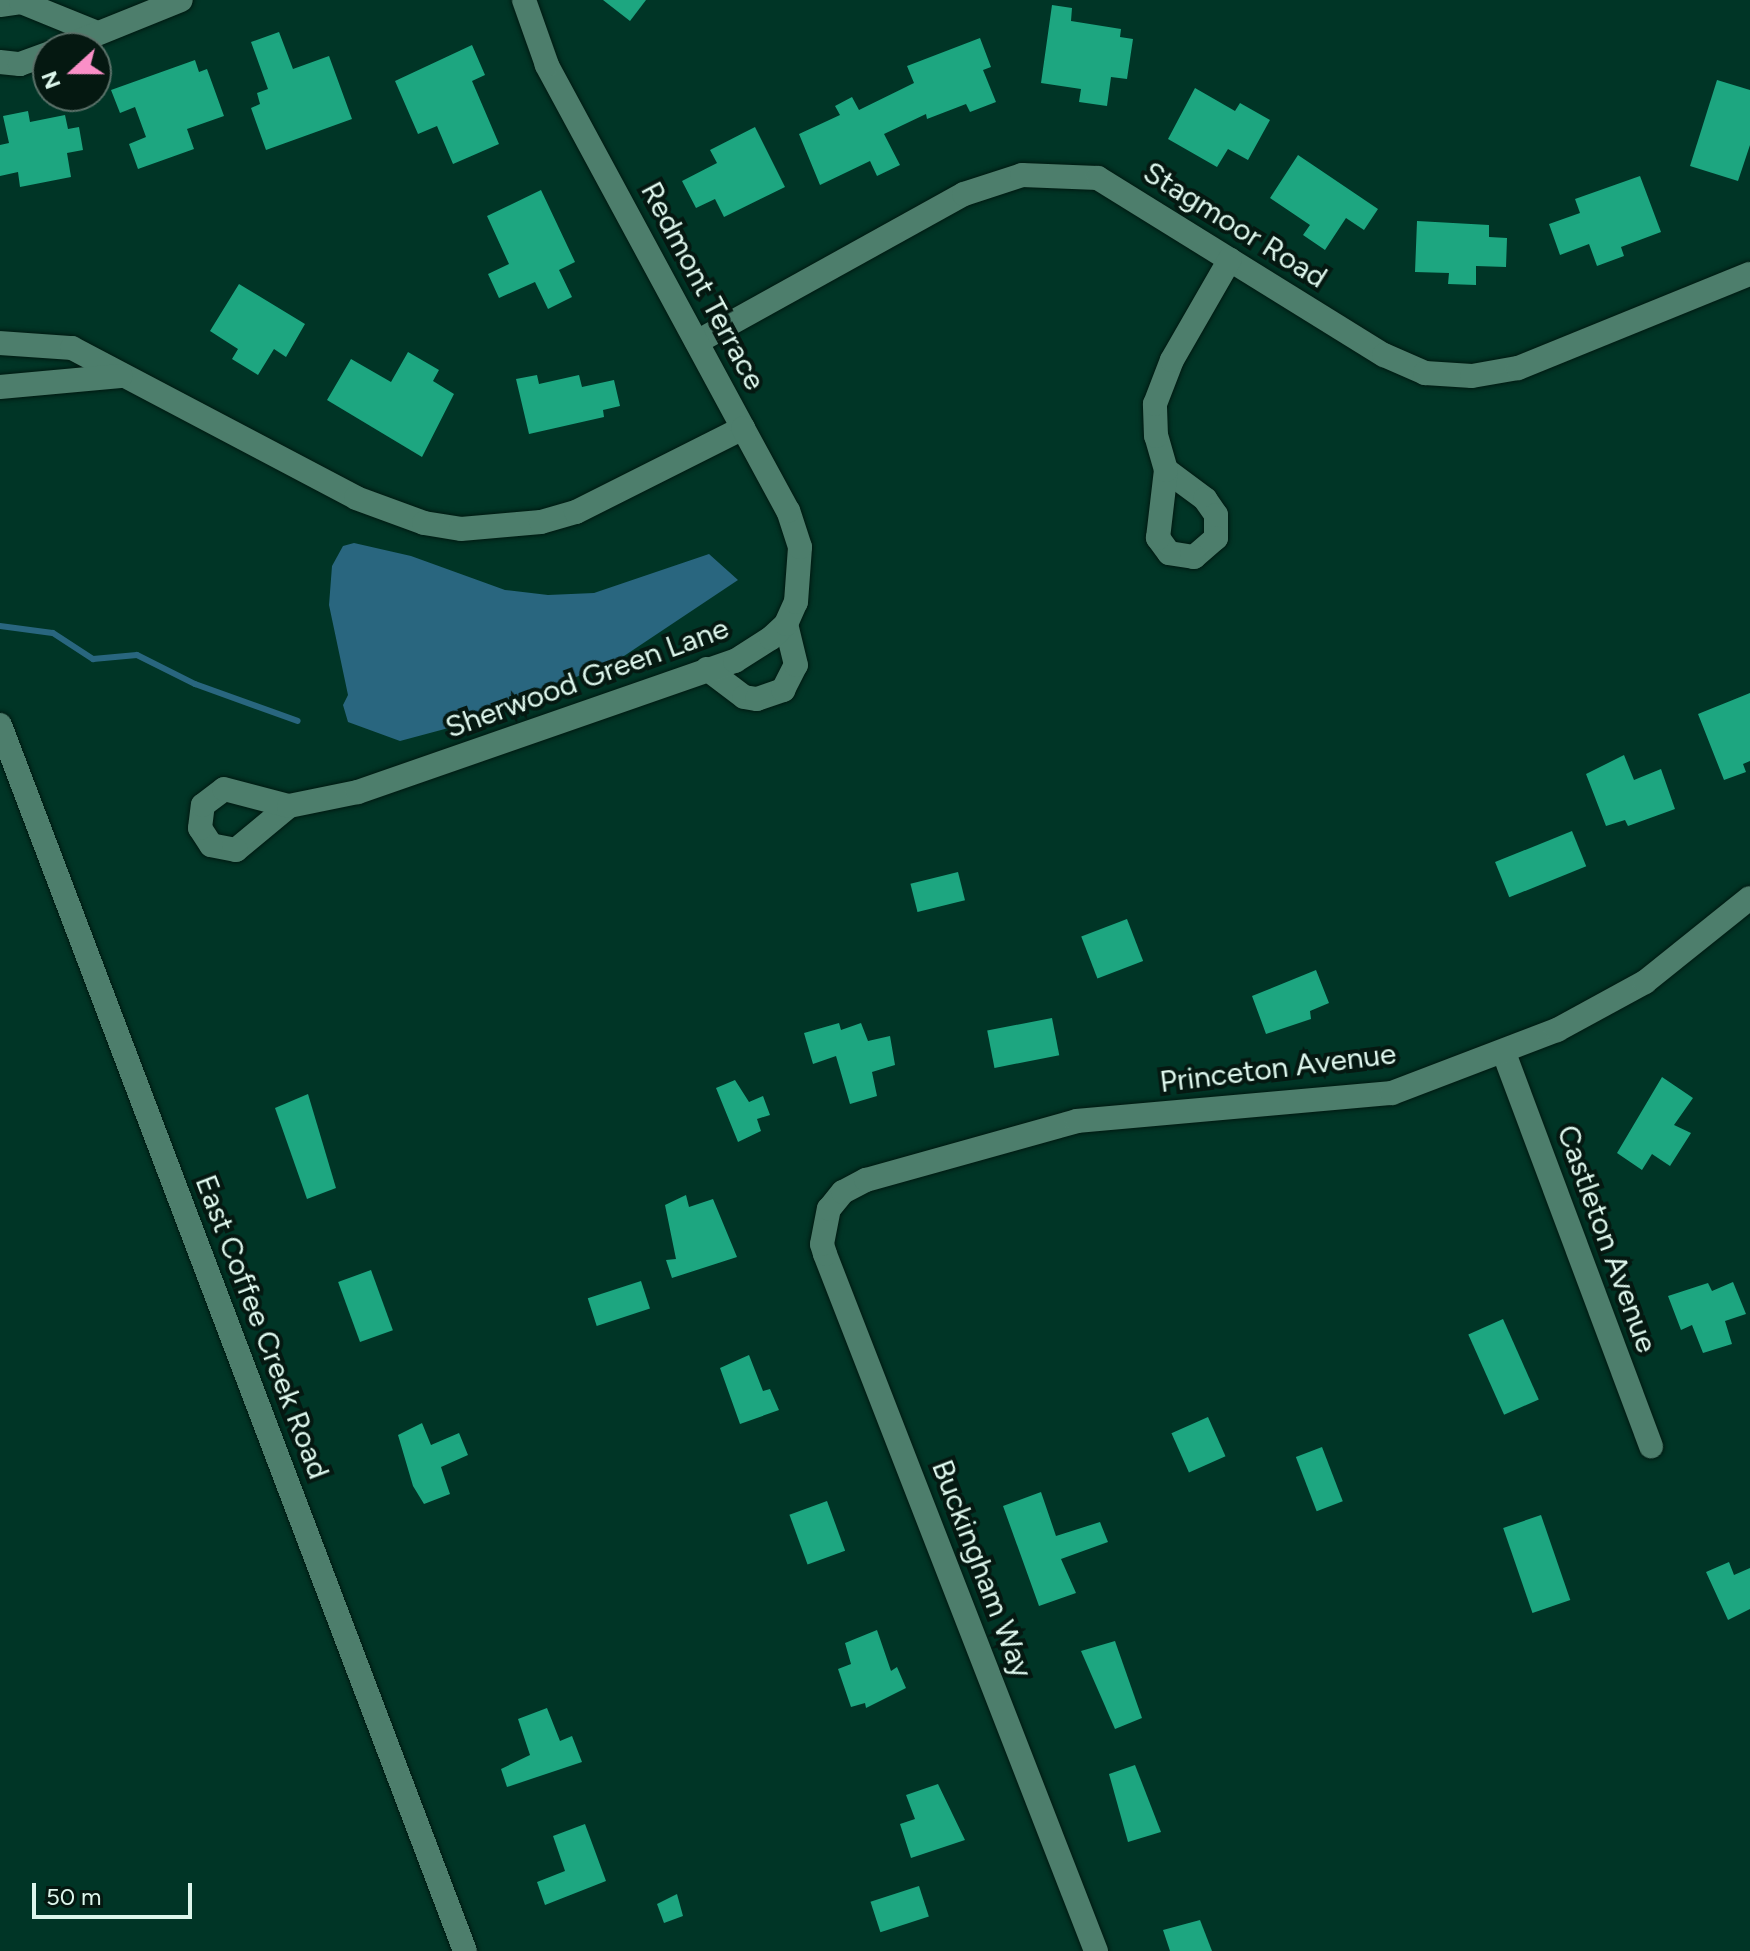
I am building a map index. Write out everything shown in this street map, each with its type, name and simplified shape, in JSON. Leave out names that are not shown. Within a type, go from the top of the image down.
[{"type":"street","points":[[0,5],[21,2],[95,32],[181,0]]},
{"type":"street","name":"Redmont Terrace","points":[[0,343],[72,348],[356,498],[424,523],[461,529],[541,522],[576,512],[743,428],[547,65],[524,0]]},
{"type":"street","points":[[0,62],[20,64],[32,60]]},
{"type":"street","name":"Stagmoor Road","points":[[697,342],[964,194],[1022,175],[1098,178],[1384,355],[1425,373],[1472,376],[1518,368],[1750,274]]},
{"type":"street","points":[[1166,470],[1156,436],[1155,404],[1172,360],[1230,259]]},
{"type":"street","points":[[0,387],[127,376]]},
{"type":"street","points":[[707,669],[744,697],[757,699],[783,690],[796,665],[786,624],[800,585],[800,547],[788,511],[743,428]]},
{"type":"street","name":"Sherwood Green Lane","points":[[289,806],[358,792],[471,755],[707,669],[753,651],[786,624]]},
{"type":"street","name":"East Coffee Creek Road","points":[[0,725],[465,1951]]},
{"type":"street","name":"Princeton Avenue","points":[[829,1209],[843,1192],[866,1180],[1077,1121],[1392,1093],[1504,1053],[1645,982],[1750,898]]},
{"type":"street","name":"Castleton Avenue","points":[[1504,1053],[1651,1446]]},
{"type":"street","name":"Buckingham Way","points":[[829,1209],[822,1244],[825,1254],[1096,1951]]},
{"type":"water","points":[[354,543],[411,556],[505,590],[548,595],[594,593],[709,554],[738,580],[618,660],[456,726],[400,741],[348,722],[343,705],[348,695],[329,605],[332,566],[343,546]]},
{"type":"building","points":[[603,0],[646,0],[630,21]]},
{"type":"building","points":[[1052,5],[1072,8],[1071,21],[1121,29],[1120,37],[1133,39],[1127,79],[1111,77],[1107,106],[1079,102],[1081,89],[1041,83]]},
{"type":"building","points":[[279,32],[293,69],[329,56],[352,119],[266,150],[251,108],[260,104],[257,93],[268,89],[251,42]]},
{"type":"building","points":[[980,38],[991,67],[983,70],[996,102],[970,112],[966,104],[927,119],[926,114],[884,134],[900,165],[877,176],[870,161],[820,185],[799,134],[840,115],[835,106],[852,97],[859,110],[914,83],[907,66]]},
{"type":"building","points":[[472,45],[485,75],[472,81],[499,144],[453,164],[437,126],[418,134],[395,81]]},
{"type":"building","points":[[195,60],[199,72],[207,69],[224,116],[187,129],[194,149],[138,169],[129,144],[146,137],[135,107],[120,113],[112,90]]},
{"type":"building","points":[[1717,80],[1750,90],[1750,145],[1738,181],[1690,166]]},
{"type":"building","points":[[1195,88],[1235,111],[1240,103],[1270,120],[1248,160],[1228,149],[1217,167],[1168,139]]},
{"type":"building","points":[[28,111],[30,122],[65,115],[68,129],[79,127],[83,150],[67,153],[71,177],[20,187],[18,172],[0,176],[0,145],[9,143],[3,116]]},
{"type":"building","points":[[755,127],[785,187],[724,217],[715,199],[696,208],[682,181],[717,163],[710,150]]},
{"type":"building","points":[[1298,155],[1378,209],[1364,230],[1346,218],[1325,250],[1303,235],[1310,225],[1270,198]]},
{"type":"building","points":[[1640,176],[1661,232],[1621,247],[1624,256],[1597,266],[1589,244],[1560,255],[1549,224],[1580,213],[1575,199]]},
{"type":"building","points":[[541,190],[575,262],[559,270],[572,297],[548,309],[535,282],[499,298],[488,274],[509,264],[487,216]]},
{"type":"building","points":[[1417,221],[1489,225],[1489,237],[1507,238],[1506,267],[1476,266],[1476,285],[1448,284],[1449,273],[1415,272]]},
{"type":"building","points":[[239,284],[305,324],[286,357],[274,349],[258,375],[232,359],[238,349],[210,331]]},
{"type":"building","points":[[408,352],[439,370],[433,381],[454,394],[422,457],[327,400],[351,359],[391,382]]},
{"type":"building","points":[[537,375],[539,384],[579,375],[582,387],[614,380],[620,406],[603,410],[604,417],[529,434],[516,379]]},
{"type":"building","points":[[1750,693],[1750,761],[1743,764],[1746,772],[1724,780],[1698,714]]},
{"type":"building","points":[[1624,755],[1634,780],[1661,769],[1675,809],[1628,826],[1625,820],[1606,826],[1586,774]]},
{"type":"building","points":[[1572,831],[1586,866],[1509,897],[1495,862]]},
{"type":"building","points":[[958,872],[965,900],[917,912],[910,884]]},
{"type":"building","points":[[1127,919],[1143,961],[1097,979],[1081,937]]},
{"type":"building","points":[[1316,970],[1329,1003],[1310,1011],[1311,1019],[1266,1034],[1252,996]]},
{"type":"building","points":[[1052,1018],[1059,1055],[994,1068],[987,1031]]},
{"type":"building","points":[[839,1023],[841,1030],[861,1023],[868,1041],[890,1036],[895,1065],[872,1072],[877,1096],[850,1104],[836,1056],[813,1064],[804,1033]]},
{"type":"building","points":[[1662,1077],[1693,1098],[1674,1125],[1691,1133],[1670,1166],[1652,1154],[1642,1170],[1617,1153]]},
{"type":"building","points":[[735,1080],[749,1102],[763,1096],[770,1115],[757,1119],[761,1131],[738,1142],[716,1088]]},
{"type":"building","points":[[308,1094],[336,1188],[307,1199],[275,1108]]},
{"type":"building","points":[[686,1195],[689,1207],[713,1199],[737,1257],[672,1278],[666,1260],[676,1259],[665,1205]]},
{"type":"building","points":[[371,1270],[393,1330],[360,1342],[338,1282]]},
{"type":"building","points":[[641,1281],[650,1309],[597,1326],[588,1298]]},
{"type":"building","points":[[1733,1282],[1746,1314],[1725,1321],[1732,1344],[1703,1353],[1692,1325],[1681,1330],[1668,1296],[1708,1283],[1712,1291]]},
{"type":"building","points":[[1503,1319],[1539,1399],[1504,1415],[1468,1334]]},
{"type":"building","points":[[749,1355],[763,1391],[770,1389],[779,1410],[740,1424],[720,1368]]},
{"type":"building","points":[[1208,1417],[1225,1456],[1189,1473],[1171,1433]]},
{"type":"building","points":[[422,1423],[431,1445],[459,1433],[468,1455],[441,1467],[450,1494],[424,1504],[413,1486],[398,1435]]},
{"type":"building","points":[[1322,1447],[1343,1501],[1317,1511],[1296,1457]]},
{"type":"building","points":[[1041,1492],[1056,1536],[1100,1522],[1108,1542],[1061,1559],[1076,1593],[1039,1606],[1003,1506]]},
{"type":"building","points":[[827,1501],[845,1551],[808,1564],[789,1515]]},
{"type":"building","points":[[1541,1515],[1570,1600],[1532,1613],[1503,1528]]},
{"type":"building","points":[[1729,1562],[1734,1575],[1750,1568],[1750,1609],[1728,1620],[1706,1572]]},
{"type":"building","points":[[877,1630],[891,1671],[897,1667],[906,1688],[866,1708],[865,1703],[851,1707],[838,1669],[851,1664],[845,1643]]},
{"type":"building","points":[[1115,1641],[1142,1718],[1115,1729],[1081,1651]]},
{"type":"building","points":[[547,1708],[560,1741],[572,1736],[582,1762],[507,1787],[501,1769],[530,1755],[518,1719]]},
{"type":"building","points":[[1135,1765],[1161,1832],[1128,1842],[1109,1774]]},
{"type":"building","points":[[938,1784],[965,1840],[911,1858],[900,1824],[915,1819],[906,1795]]},
{"type":"building","points":[[585,1824],[606,1881],[545,1905],[537,1882],[565,1871],[553,1836]]},
{"type":"building","points":[[919,1886],[929,1916],[880,1932],[870,1902]]},
{"type":"building","points":[[677,1894],[683,1916],[664,1923],[657,1904]]},
{"type":"building","points":[[1200,1920],[1212,1951],[1170,1951],[1163,1930]]},
{"type":"waterway","points":[[0,626],[53,633],[93,659],[137,655],[195,684],[298,721]]}]
